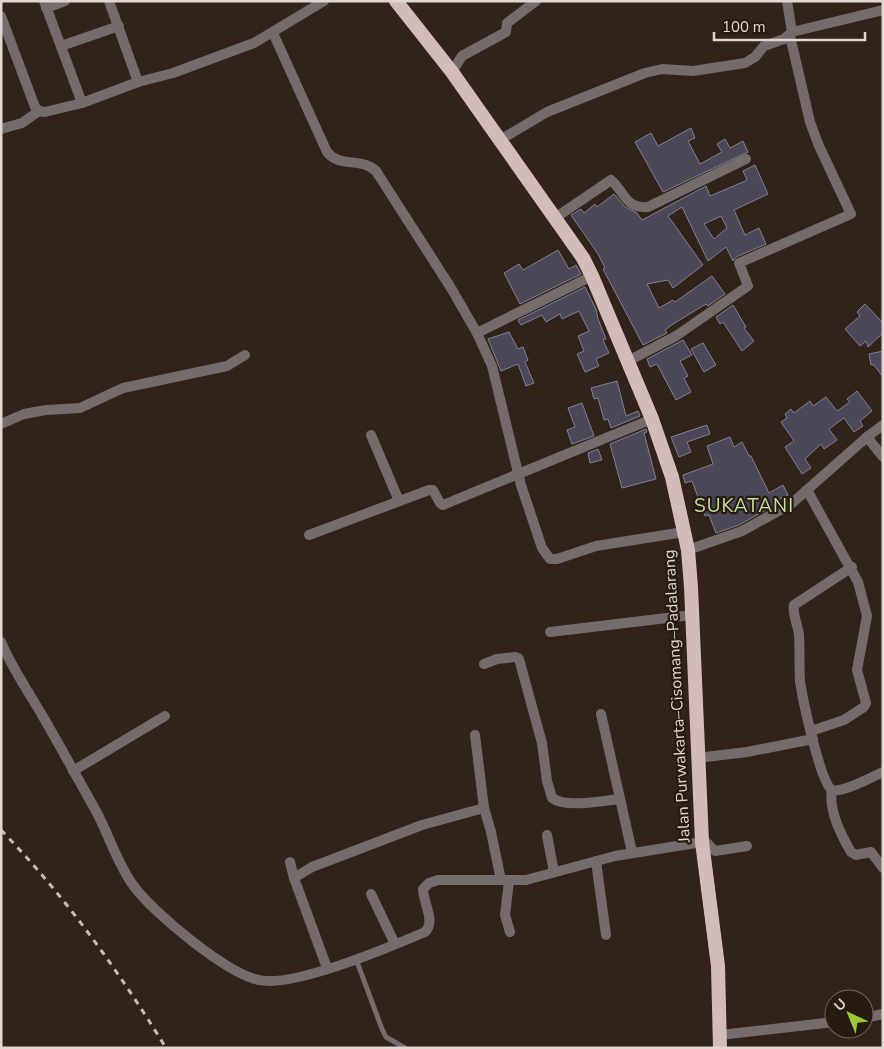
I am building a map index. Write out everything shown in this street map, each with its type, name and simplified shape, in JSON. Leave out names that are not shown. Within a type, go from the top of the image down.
[{"type":"highway","name":"Jalan Purwakarta–Cisomang–Padalarang","points":[[396,1],[452,72],[583,258],[652,419],[672,477],[688,550],[702,842],[718,966],[720,1041]]},
{"type":"street","points":[[65,1],[45,5],[82,103]]},
{"type":"street","points":[[109,1],[138,82]]},
{"type":"street","points":[[1,129],[22,123],[39,111],[45,112],[82,103],[138,82],[173,73],[254,43],[324,1]]},
{"type":"street","points":[[452,72],[462,56],[506,32],[507,24],[536,1]]},
{"type":"street","points":[[628,361],[676,336],[748,286],[739,263],[851,214],[819,146],[810,122],[791,34],[786,1]]},
{"type":"street","points":[[500,140],[547,112],[645,73],[662,69],[692,71],[745,63],[754,57],[764,46],[791,34],[883,10]]},
{"type":"street","points":[[1,16],[25,84],[39,111]]},
{"type":"street","points":[[61,46],[119,26]]},
{"type":"street","points":[[273,33],[327,152],[336,161],[364,163],[376,171],[477,333],[492,366],[518,473],[542,548],[553,560],[596,546],[684,532]]},
{"type":"street","points":[[555,218],[611,180],[635,207],[648,208],[746,159]]},
{"type":"street","points":[[477,333],[592,276]]},
{"type":"street","points":[[1,424],[31,412],[80,408],[124,388],[227,366],[245,355]]},
{"type":"street","points":[[310,535],[431,490],[440,503],[444,504],[652,419]]},
{"type":"street","points":[[688,550],[711,543],[765,520],[791,504],[883,425]]},
{"type":"street","points":[[371,435],[399,501]]},
{"type":"street","points":[[867,437],[883,457]]},
{"type":"street","points":[[697,758],[747,752],[812,735],[851,716],[864,707],[866,703],[857,670],[867,616],[858,582],[852,567],[807,490]]},
{"type":"street","points":[[852,567],[816,592],[796,602],[793,606],[799,633],[800,681],[823,776],[832,790],[830,800],[833,811],[851,852],[856,854],[871,852],[883,868]]},
{"type":"street","points":[[550,632],[692,616]]},
{"type":"street","points":[[1,642],[73,771],[133,885],[168,920],[219,961],[240,974],[260,981],[281,980],[327,968],[395,944],[428,929],[430,918],[423,894],[428,883],[453,879],[526,880],[632,852],[702,842],[706,842],[715,851],[747,846]]},
{"type":"street","points":[[484,664],[497,659],[516,657],[520,659],[542,743],[547,781],[552,798],[560,802],[574,803],[619,800]]},
{"type":"street","points":[[601,714],[632,852]]},
{"type":"street","points":[[73,771],[165,716]]},
{"type":"street","points":[[475,735],[484,808],[505,880],[505,915],[510,932]]},
{"type":"street","points":[[832,790],[843,789],[883,772]]},
{"type":"street","points":[[294,878],[312,867],[422,825],[484,808]]},
{"type":"street","points":[[547,835],[554,872]]},
{"type":"street","points":[[596,860],[606,935]]},
{"type":"street","points":[[290,862],[327,968]]},
{"type":"street","points":[[371,894],[395,944]]},
{"type":"street","points":[[720,1041],[824,1024]]},
{"type":"lane","points":[[356,959],[382,1030],[386,1037],[404,1048]]},
{"type":"building","points":[[691,128],[695,138],[688,141],[700,164],[722,152],[717,144],[725,139],[730,148],[743,141],[748,152],[663,192],[635,142],[651,133],[658,146]]},
{"type":"building","points":[[755,165],[768,194],[734,210],[745,235],[759,228],[766,244],[736,257],[733,261],[726,247],[708,261],[682,207],[668,216],[703,265],[673,288],[668,280],[647,284],[659,308],[673,300],[675,302],[712,276],[725,294],[708,306],[706,304],[673,324],[665,330],[667,333],[643,345],[603,269],[605,268],[598,254],[571,215],[581,209],[584,213],[595,204],[597,207],[614,194],[625,207],[637,213],[642,220],[706,186],[710,196],[743,182],[747,180],[743,171]],"holes":[[[721,216],[727,228],[714,239],[704,224]]]},
{"type":"building","points":[[558,250],[569,269],[576,265],[581,274],[520,304],[504,273],[519,264],[523,270]]},
{"type":"building","points":[[585,287],[596,309],[606,339],[603,340],[609,353],[596,359],[599,366],[585,372],[577,354],[584,351],[578,336],[589,331],[579,311],[562,319],[560,314],[546,322],[542,315],[521,325],[518,320]]},
{"type":"building","points":[[865,304],[883,323],[883,333],[868,347],[866,341],[860,346],[845,329],[860,316],[857,312]]},
{"type":"building","points":[[733,305],[746,327],[744,328],[754,341],[742,351],[723,322],[720,324],[716,317]]},
{"type":"building","points":[[509,332],[518,349],[523,347],[528,360],[525,362],[534,383],[526,386],[518,364],[501,371],[488,339]]},
{"type":"building","points":[[683,340],[692,355],[680,361],[688,376],[684,378],[691,392],[676,400],[657,364],[650,367],[647,359]]},
{"type":"building","points":[[703,343],[716,365],[704,372],[691,349]]},
{"type":"building","points":[[883,351],[883,377],[874,365],[871,365],[869,354]]},
{"type":"building","points":[[617,381],[626,416],[638,411],[640,416],[611,428],[608,419],[604,420],[598,398],[594,399],[591,388]]},
{"type":"building","points":[[857,391],[872,411],[860,421],[863,426],[854,432],[844,418],[829,429],[837,440],[824,449],[821,444],[805,459],[811,468],[802,474],[785,447],[794,441],[781,422],[787,418],[785,414],[791,409],[794,413],[810,401],[813,406],[826,397],[837,411],[850,402],[847,399]]},
{"type":"building","points":[[582,403],[594,436],[572,444],[567,430],[575,427],[568,408]]},
{"type":"building","points":[[707,425],[710,434],[687,442],[691,452],[679,457],[671,437]]},
{"type":"building","points":[[646,429],[647,432],[644,433],[656,479],[622,488],[610,444]]},
{"type":"building","points":[[730,437],[734,447],[742,442],[769,493],[783,485],[788,495],[774,502],[775,505],[739,525],[716,533],[709,515],[705,516],[692,481],[685,483],[683,475],[713,464],[707,446]]},
{"type":"building","points":[[598,449],[602,460],[590,463],[588,453]]},
{"type":"railway","points":[[1,830],[47,881],[90,934],[166,1048]]},
{"type":"district","name":"SUKATANI","points":[[744,506]]}]
